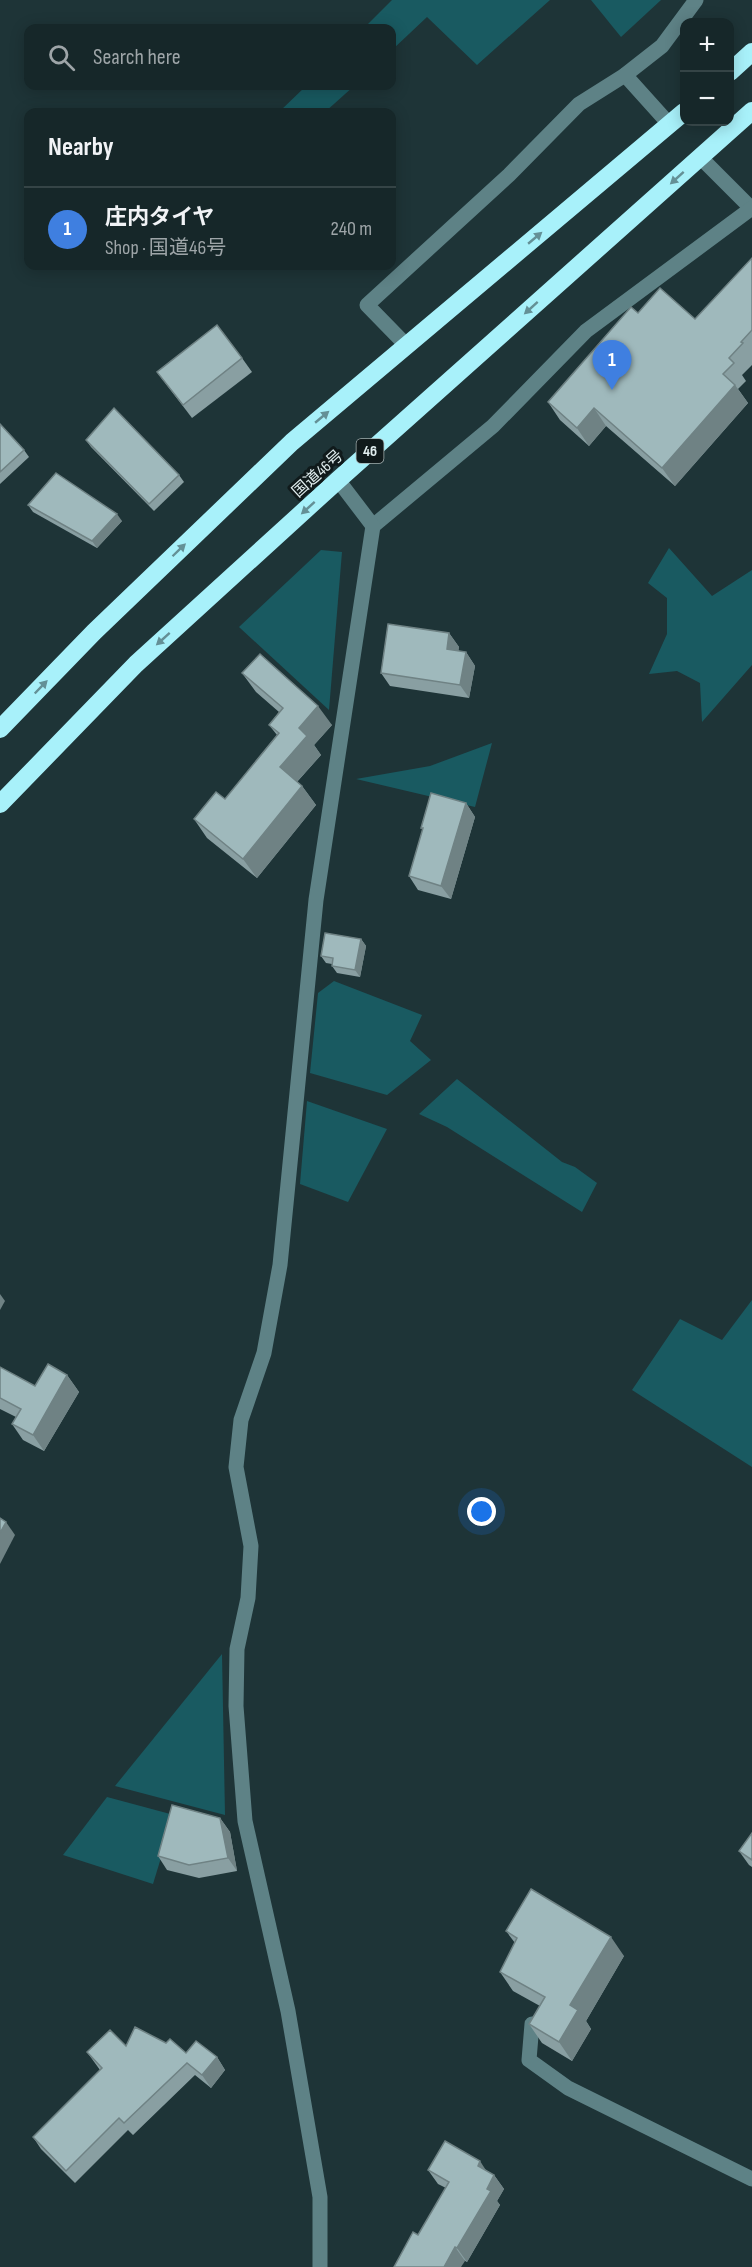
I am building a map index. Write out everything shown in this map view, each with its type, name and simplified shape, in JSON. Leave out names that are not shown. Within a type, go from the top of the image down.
[{"type":"highway","points":[[734,68],[752,52]]},
{"type":"highway","name":"国道46号","points":[[0,804],[136,664],[338,480],[752,111]]},
{"type":"highway","points":[[0,729],[94,632],[292,442],[680,116]]},
{"type":"street","points":[[407,345],[367,305],[509,175],[579,104],[625,75],[662,46],[696,0]]},
{"type":"street","points":[[625,75],[670,125]]},
{"type":"street","points":[[320,2267],[320,2197],[288,2011],[245,1821],[236,1706],[237,1649],[248,1598],[251,1546],[236,1467],[241,1420],[264,1353],[280,1265],[316,900],[373,526],[493,426],[586,331],[752,209],[700,157]]},
{"type":"street","points":[[338,480],[373,526]]},
{"type":"street","points":[[532,2024],[529,2060],[568,2088],[752,2179]]},
{"type":"shaded area","points":[[392,0],[550,0],[477,65],[427,17],[396,46],[396,24],[368,24]]},
{"type":"shaded area","points":[[591,0],[661,0],[621,37]]},
{"type":"shaded area","points":[[302,90],[350,90],[329,108],[283,108]]},
{"type":"shaded area","points":[[669,548],[712,596],[752,570],[752,665],[702,722],[700,683],[677,671],[649,674],[667,634],[667,598],[648,583]]},
{"type":"shaded area","points":[[321,550],[342,552],[329,710],[239,627]]},
{"type":"shaded area","points":[[492,743],[475,807],[356,779],[430,766]]},
{"type":"shaded area","points":[[334,981],[422,1015],[410,1041],[431,1060],[387,1095],[310,1073],[318,993]]},
{"type":"shaded area","points":[[457,1079],[562,1162],[575,1167],[597,1183],[582,1212],[447,1127],[419,1114]]},
{"type":"shaded area","points":[[307,1101],[387,1129],[348,1202],[300,1184]]},
{"type":"shaded area","points":[[752,1300],[752,1467],[632,1390],[680,1319],[722,1340]]},
{"type":"shaded area","points":[[222,1654],[225,1815],[115,1786]]},
{"type":"shaded area","points":[[107,1797],[174,1815],[153,1884],[63,1855]]},
{"type":"building","points":[[752,258],[752,330],[729,358],[734,363],[723,374],[735,385],[662,468],[594,408],[577,428],[548,402],[631,307],[638,313],[660,288],[695,319]]},
{"type":"building","points":[[217,325],[242,358],[183,405],[157,372]]},
{"type":"building","points":[[114,408],[179,475],[149,504],[86,440]]},
{"type":"building","points":[[0,424],[24,450],[0,472]]},
{"type":"building","points":[[56,473],[117,514],[92,541],[28,505]]},
{"type":"building","points":[[388,624],[449,633],[447,649],[466,652],[460,685],[381,673]]},
{"type":"building","points":[[260,654],[318,706],[299,728],[307,736],[280,767],[302,786],[243,859],[194,819],[216,792],[225,799],[279,733],[269,725],[283,708],[242,673]]},
{"type":"building","points":[[431,793],[466,803],[441,886],[409,876]]},
{"type":"building","points":[[325,933],[361,939],[355,970],[332,966],[333,958],[321,956]]},
{"type":"building","points":[[48,1364],[67,1375],[33,1435],[12,1424],[21,1409],[0,1398],[0,1367],[35,1386]]},
{"type":"building","points":[[0,1518],[6,1522],[0,1533]]},
{"type":"building","points":[[172,1805],[220,1818],[228,1858],[189,1865],[158,1856]]},
{"type":"building","points":[[752,1833],[752,1860],[739,1851]]},
{"type":"building","points":[[531,1889],[611,1937],[570,2005],[578,2010],[559,2042],[529,2024],[545,1997],[500,1972],[517,1938],[506,1931]]},
{"type":"building","points":[[135,2027],[166,2043],[170,2039],[186,2053],[196,2041],[217,2057],[202,2075],[187,2063],[124,2123],[119,2118],[66,2171],[33,2137],[102,2068],[87,2052],[110,2030],[126,2046]]},
{"type":"building","points":[[445,2141],[480,2161],[478,2166],[494,2175],[487,2189],[491,2191],[444,2267],[394,2267],[413,2232],[418,2235],[449,2182],[428,2170]]},
{"type":"place","name":"庄内タイヤ","points":[[612,390]]}]
